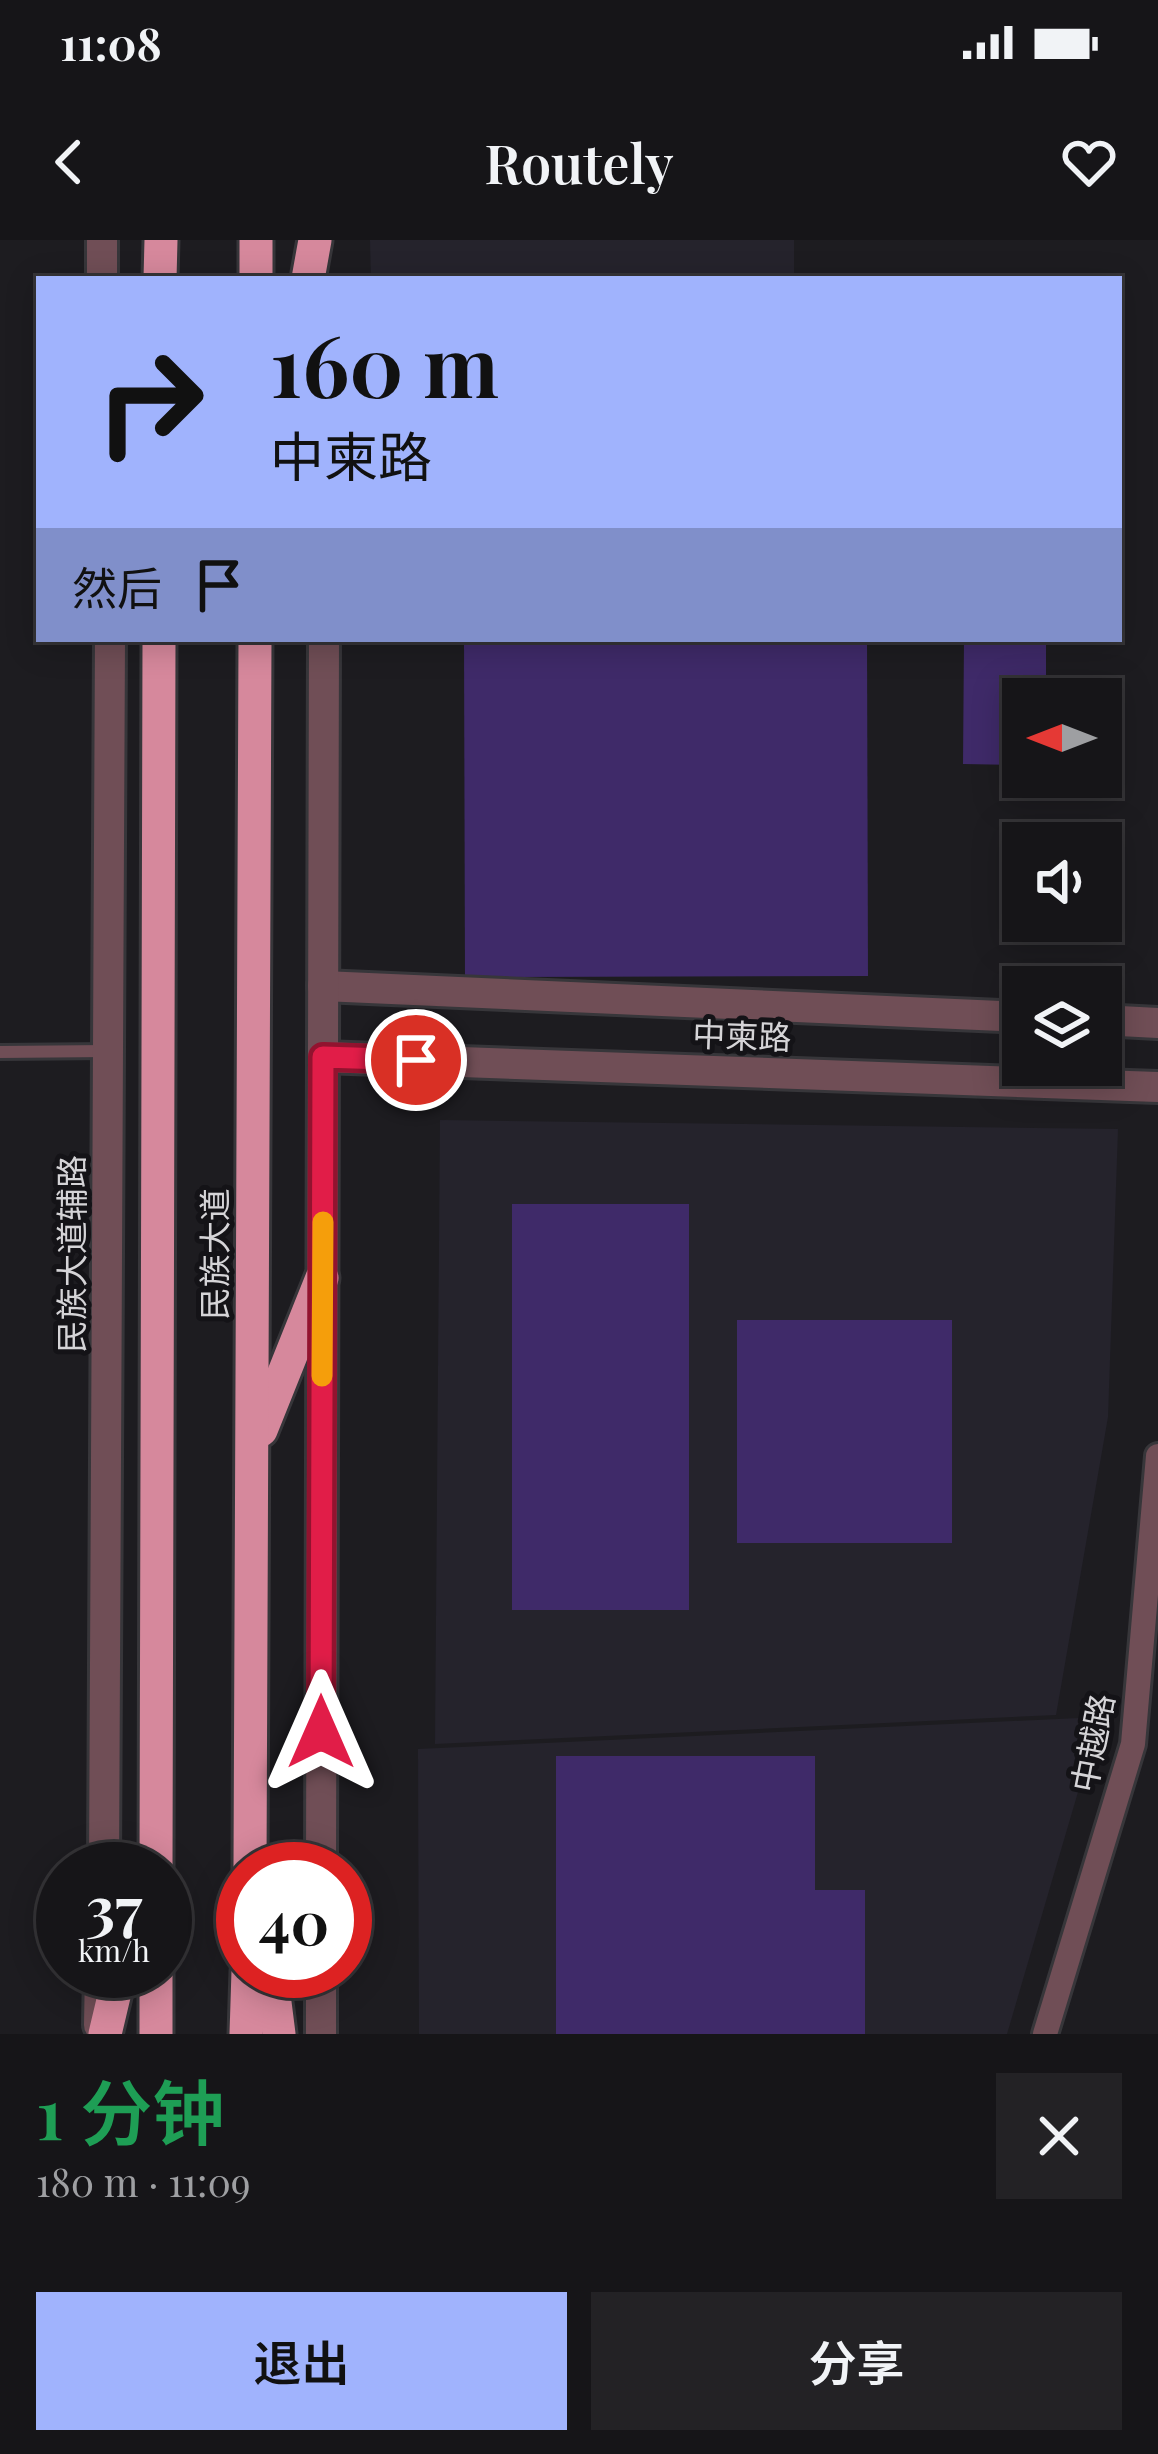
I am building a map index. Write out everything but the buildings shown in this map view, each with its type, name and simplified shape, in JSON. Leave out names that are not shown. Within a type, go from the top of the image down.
[{"type":"highway","points":[[160,240],[160,276]]},
{"type":"highway","points":[[256,240],[256,276]]},
{"type":"highway","points":[[309,276],[315,240]]},
{"type":"highway","name":"民族大道","points":[[156,1842],[160,642]]},
{"type":"highway","name":"民族大道","points":[[254,1842],[255,642]]},
{"type":"highway","points":[[253,1448],[322,1278]]},
{"type":"highway","points":[[150,1842],[156,1817]]},
{"type":"highway","points":[[102,2034],[112,1998]]},
{"type":"highway","points":[[156,1998],[156,2034]]},
{"type":"highway","points":[[246,2034],[247,1998]]},
{"type":"highway","points":[[274,1998],[279,2034]]},
{"type":"street","points":[[102,240],[102,276]]},
{"type":"street","points":[[326,240],[326,276]]},
{"type":"street","name":"民族大道辅路","points":[[104,1842],[110,642]]},
{"type":"street","points":[[321,1842],[324,642]]},
{"type":"street","name":"中柬路","points":[[323,986],[1002,1016]]},
{"type":"street","points":[[1122,1021],[1158,1023]]},
{"type":"street","name":"中柬路","points":[[323,1057],[1158,1087]]},
{"type":"street","name":"中越路","points":[[1045,2034],[1146,1743],[1158,1456]]},
{"type":"street","points":[[101,1998],[102,2034]]},
{"type":"street","points":[[320,2034],[321,1998]]},
{"type":"lane","points":[[0,1052],[109,1051]]},
{"type":"shaded area","points":[[370,240],[794,240],[794,276],[371,276]]},
{"type":"shaded area","points":[[440,1120],[1118,1129],[1108,1417],[1056,1715],[435,1744]]},
{"type":"shaded area","points":[[1100,1717],[1007,2034],[419,2034],[418,1749]]},
{"type":"slow traffic","points":[[322,1376],[323,1222]]},
{"type":"route","points":[[321,1732],[323,1057],[416,1060]]}]
